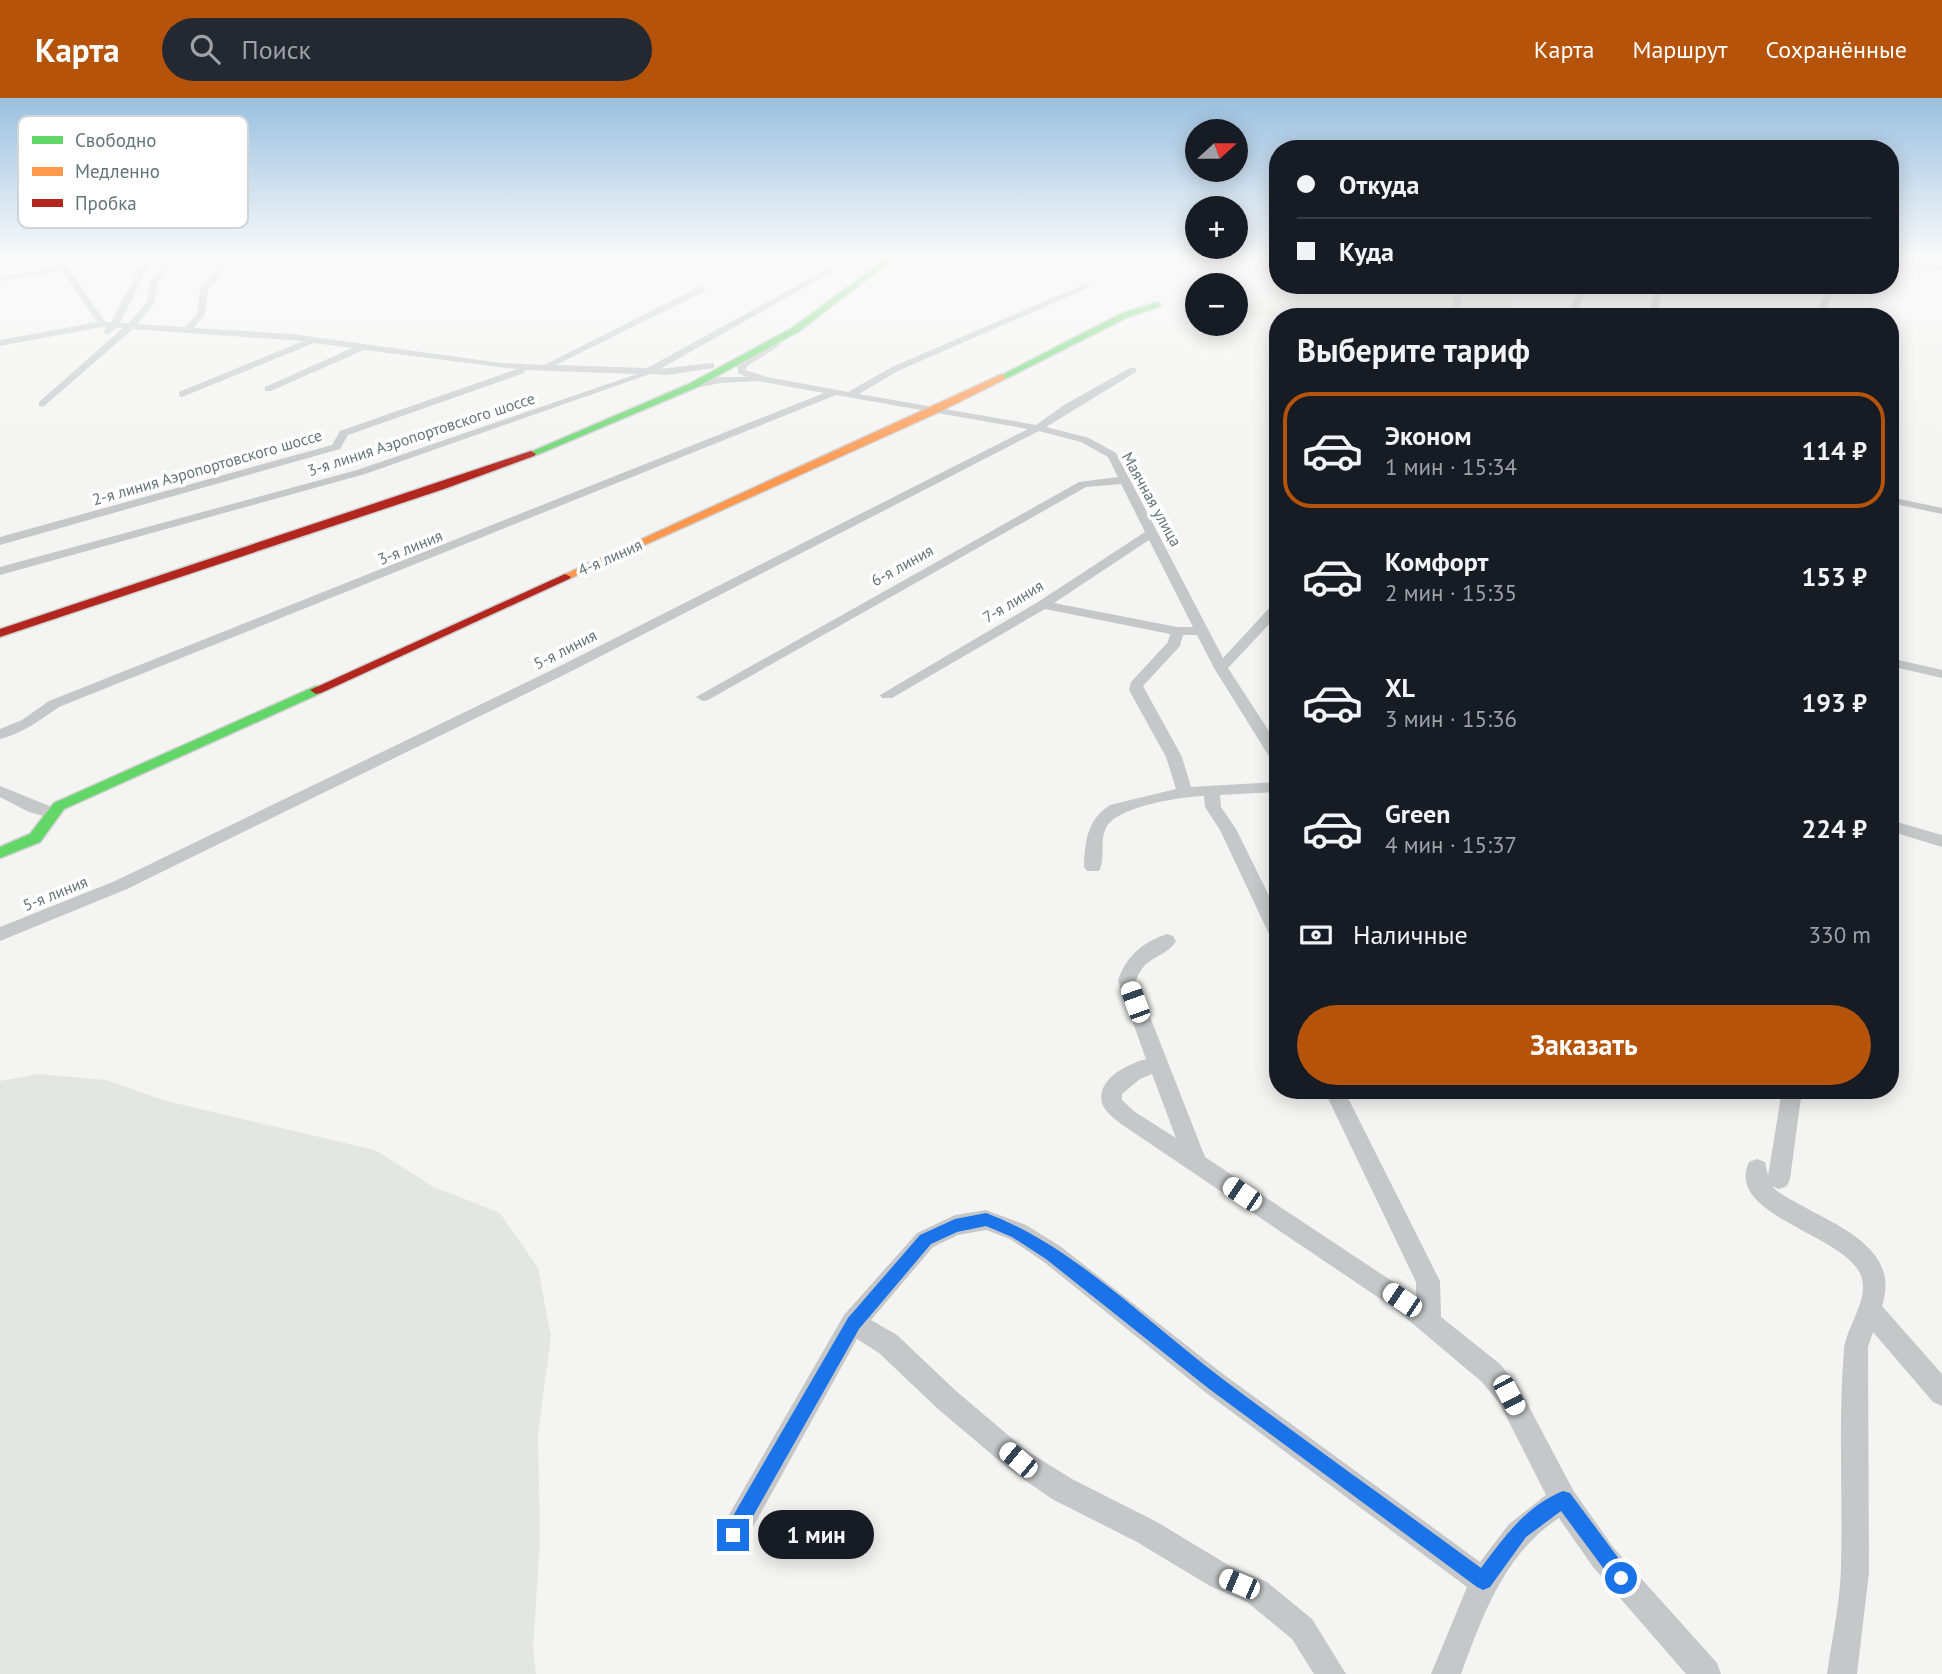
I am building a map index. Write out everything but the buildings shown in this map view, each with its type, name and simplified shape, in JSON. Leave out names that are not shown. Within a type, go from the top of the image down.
[{"type":"main road","points":[[0,633],[440,486],[566,441],[711,366],[771,330]]},
{"type":"main road","points":[[0,623],[557,437],[790,330]]},
{"type":"main road","name":"4-я линия","points":[[55,809],[934,411],[1096,330]]},
{"type":"main road","points":[[0,853],[30,842],[46,826],[55,809]]},
{"type":"street","name":"Маячная улица","points":[[0,343],[72,330]]},
{"type":"street","points":[[72,366],[109,330]]},
{"type":"street","points":[[43,404],[127,330]]},
{"type":"street","name":"Маячная улица","points":[[181,330],[315,340],[467,363],[543,368],[652,370],[678,381],[765,380],[1038,428],[1085,440],[1112,455],[1221,668],[1269,744]]},
{"type":"street","points":[[543,368],[620,330]]},
{"type":"street","name":"3-я линия Аэропортовского шоссе","points":[[0,570],[14,549],[361,472],[542,412],[652,370],[725,330]]},
{"type":"street","points":[[765,380],[746,374],[740,369],[798,330]]},
{"type":"street","points":[[849,395],[895,369],[985,330]]},
{"type":"street","points":[[182,394],[315,340]]},
{"type":"street","points":[[268,389],[362,347]]},
{"type":"street","name":"2-я линия Аэропортовского шоссе","points":[[14,549],[336,447],[344,433],[531,367]]},
{"type":"street","name":"5-я линия","points":[[0,933],[121,885],[539,682],[1038,428],[1068,407],[1133,370]]},
{"type":"street","name":"3-я линия","points":[[0,734],[27,723],[54,704],[834,393]]},
{"type":"street","name":"6-я линия","points":[[703,697],[1083,484],[1125,480]]},
{"type":"street","points":[[1899,502],[1942,512]]},
{"type":"street","name":"7-я линия","points":[[887,695],[1043,604],[1153,532]]},
{"type":"street","points":[[1043,604],[1177,631],[1204,631]]},
{"type":"street","points":[[1221,668],[1269,617]]},
{"type":"street","points":[[1177,631],[1175,643],[1136,685],[1136,690],[1174,757],[1180,782],[1186,792]]},
{"type":"street","points":[[1899,664],[1942,674]]},
{"type":"street","points":[[1093,867],[1093,837],[1107,814],[1186,792],[1269,787]]},
{"type":"street","points":[[1212,789],[1213,807],[1228,829],[1269,915]]},
{"type":"street","points":[[0,791],[36,808],[55,809]]},
{"type":"street","points":[[1899,828],[1942,841]]},
{"type":"street","points":[[1167,941],[1140,956],[1130,969],[1127,981],[1196,1163]]},
{"type":"street","points":[[1158,1064],[1136,1069],[1126,1076],[1112,1091],[1112,1103],[1128,1118],[1402,1300],[1491,1373],[1509,1395],[1563,1500],[1603,1557],[1706,1674]]},
{"type":"street","points":[[1338,1099],[1428,1281],[1429,1321]]},
{"type":"street","points":[[1789,1099],[1768,1174],[1758,1184],[1767,1197],[1858,1251],[1874,1274],[1875,1291],[1856,1347],[1855,1572],[1843,1673]]},
{"type":"street","points":[[733,1535],[853,1323],[925,1240],[955,1226],[986,1220],[1018,1232],[1052,1254],[1214,1383],[1483,1581]]},
{"type":"street","points":[[1870,1310],[1942,1393]]},
{"type":"street","points":[[853,1323],[888,1344],[947,1400],[1018,1460],[1051,1482],[1147,1532],[1220,1576],[1257,1592],[1282,1610],[1301,1629],[1331,1674]]},
{"type":"street","points":[[1446,1674],[1483,1581],[1519,1531],[1541,1512],[1563,1500]]},
{"type":"shaded area","points":[[38,1074],[106,1080],[166,1101],[375,1150],[432,1186],[500,1213],[538,1268],[551,1336],[538,1434],[540,1539],[533,1648],[536,1674],[0,1674],[0,1081]]},
{"type":"traffic: fast","points":[[531,454],[692,386],[796,330]]},
{"type":"traffic: fast","points":[[1002,377],[1096,330]]},
{"type":"traffic: fast","points":[[0,853],[35,838],[59,806],[316,690]]},
{"type":"traffic: slow","points":[[565,577],[934,411],[1002,377]]},
{"type":"traffic: jam","points":[[0,633],[440,487],[531,454]]},
{"type":"traffic: jam","points":[[316,690],[565,577]]},
{"type":"route","points":[[733,1535],[853,1323],[925,1240],[955,1226],[986,1220],[1018,1232],[1052,1254],[1214,1383],[1483,1581],[1519,1531],[1541,1512],[1563,1500],[1621,1578]]}]
